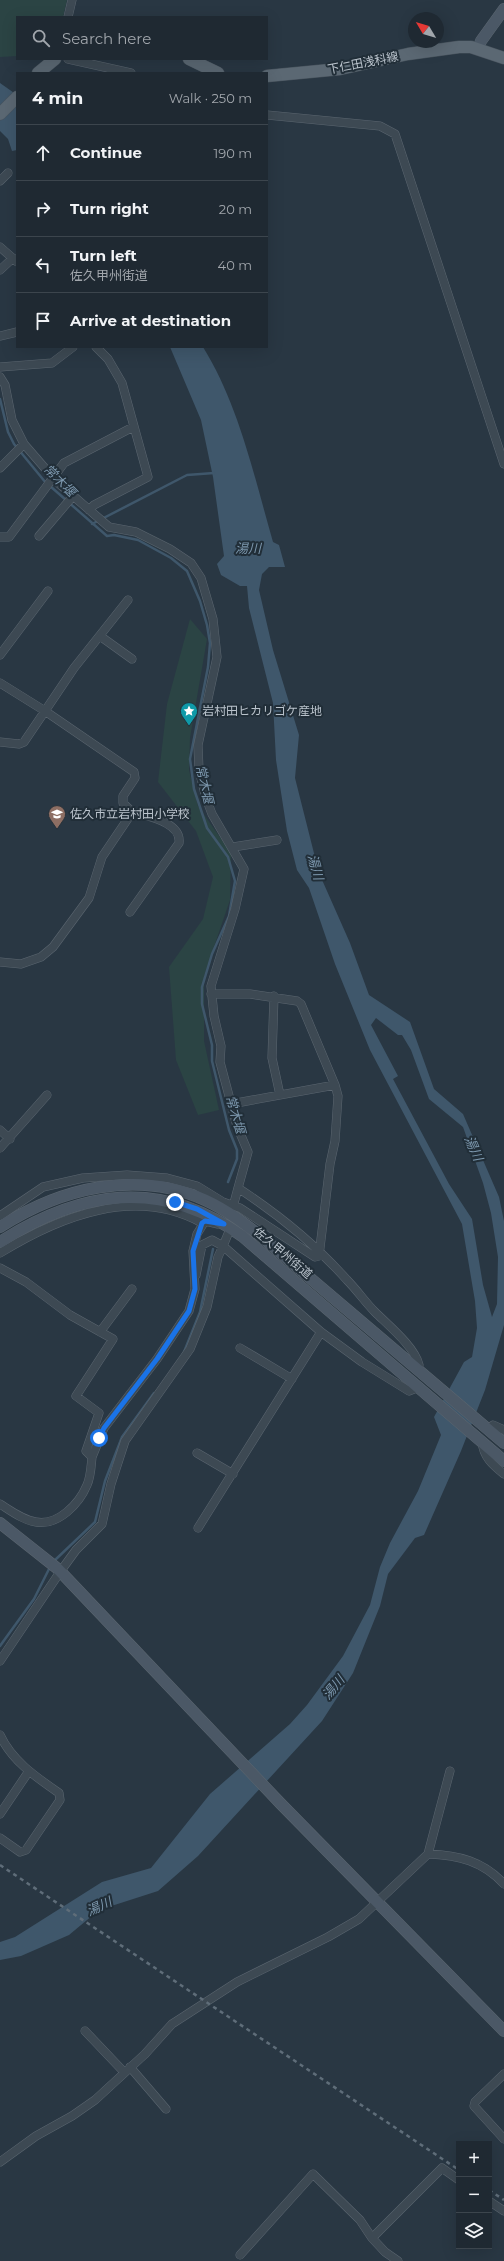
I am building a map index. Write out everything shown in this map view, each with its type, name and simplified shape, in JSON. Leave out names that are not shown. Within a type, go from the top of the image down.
[{"type":"main road","points":[[478,49],[481,41],[504,9]]},
{"type":"main road","name":"下仁田浅科線","points":[[268,76],[340,69],[450,48],[465,47],[478,49],[504,58]]},
{"type":"main road","points":[[39,72],[54,60]]},
{"type":"main road","points":[[191,60],[216,72]]},
{"type":"main road","points":[[0,114],[16,98]]},
{"type":"main road","name":"佐久甲州街道","points":[[0,1227],[41,1203],[71,1192],[96,1187],[150,1186],[187,1193],[222,1205],[264,1238],[504,1443]]},
{"type":"main road","name":"佐久甲州街道","points":[[0,1242],[50,1214],[69,1207],[104,1200],[142,1198],[175,1202],[197,1209],[259,1250],[504,1461]]},
{"type":"main road","points":[[0,1523],[59,1570],[268,1790],[504,2031]]},
{"type":"street","points":[[68,16],[72,0]]},
{"type":"street","points":[[72,60],[126,72]]},
{"type":"street","points":[[268,115],[380,126],[395,134],[504,464]]},
{"type":"street","points":[[0,181],[8,173]]},
{"type":"street","points":[[0,247],[15,260],[0,270]]},
{"type":"street","points":[[0,336],[16,332]]},
{"type":"street","points":[[0,367],[52,363],[72,348]]},
{"type":"street","points":[[89,510],[94,505],[148,477],[122,383],[108,359],[97,348]]},
{"type":"street","points":[[0,377],[5,385],[12,420],[23,446],[50,481],[70,500],[89,510],[109,527],[136,532],[170,549],[191,563],[201,578],[213,619],[217,657],[198,745],[199,770],[212,814],[244,869],[244,875],[233,917],[214,972],[211,994],[221,1046],[220,1062],[236,1126],[248,1152],[234,1203]]},
{"type":"street","points":[[0,537],[9,537],[64,463],[133,427]]},
{"type":"street","points":[[0,468],[23,446]]},
{"type":"street","points":[[39,536],[70,500]]},
{"type":"street","points":[[0,656],[48,592]]},
{"type":"street","points":[[0,742],[20,744],[24,742],[74,668],[128,600]]},
{"type":"street","points":[[100,636],[132,659]]},
{"type":"street","points":[[0,683],[45,711],[134,772],[135,778],[123,796],[123,803],[131,811],[163,822],[178,831],[180,837],[179,843],[130,912]]},
{"type":"street","points":[[0,962],[21,964],[41,956],[54,947],[90,898],[102,857],[129,817],[131,811]]},
{"type":"street","points":[[233,848],[277,840]]},
{"type":"street","points":[[0,1216],[43,1187],[84,1178],[102,1176],[127,1175],[167,1178],[198,1186],[222,1205],[257,1218],[316,1257],[320,1256],[319,1253],[330,1164],[335,1141],[338,1096],[301,1004],[297,1001],[274,996],[250,994],[211,994]]},
{"type":"street","points":[[274,996],[272,1058],[280,1094]]},
{"type":"street","points":[[231,1104],[280,1094],[335,1086]]},
{"type":"street","points":[[0,1148],[10,1139],[46,1095]]},
{"type":"street","points":[[0,1130],[10,1139]]},
{"type":"street","points":[[238,1188],[297,1231],[319,1253],[398,1334],[418,1360],[419,1365],[416,1369]]},
{"type":"street","points":[[0,1253],[38,1231],[57,1223],[99,1210],[119,1206],[153,1207],[190,1216],[202,1223],[205,1221],[226,1229],[207,1307],[190,1349],[128,1435],[111,1484],[102,1524],[76,1550],[59,1570],[0,1661]]},
{"type":"street","points":[[196,1275],[193,1251],[202,1223]]},
{"type":"street","points":[[0,1504],[27,1519],[36,1522],[51,1521],[76,1503],[88,1485],[92,1457],[104,1428],[183,1322],[193,1300],[202,1245],[212,1240],[223,1246],[321,1332],[362,1362],[410,1391],[420,1388]]},
{"type":"street","points":[[0,1268],[26,1282],[70,1315],[113,1339],[76,1396],[99,1413],[86,1450],[92,1457]]},
{"type":"street","points":[[100,1332],[132,1289]]},
{"type":"street","points":[[198,1528],[321,1332]]},
{"type":"street","points":[[240,1348],[292,1378]]},
{"type":"street","points":[[484,1426],[493,1425],[504,1430]]},
{"type":"street","points":[[478,1439],[486,1458],[504,1474]]},
{"type":"street","points":[[197,1453],[233,1474]]},
{"type":"street","points":[[0,1735],[7,1749],[29,1771],[59,1793],[60,1800],[26,1850],[20,1852],[0,1838]]},
{"type":"street","points":[[0,2150],[3,2160],[36,2136],[72,2116],[95,2100],[145,2054],[172,2024],[237,1982],[352,1923],[377,1902],[428,1854],[450,1770]]},
{"type":"street","points":[[0,1814],[29,1771]]},
{"type":"street","points":[[428,1854],[448,1855],[472,1860],[504,1884]]},
{"type":"street","points":[[85,2031],[127,2069],[166,2109]]},
{"type":"street","points":[[504,2074],[476,2102],[474,2106],[504,2140]]},
{"type":"street","points":[[372,2238],[442,2168],[456,2178]]},
{"type":"street","points":[[240,2254],[313,2174],[360,2220],[372,2238],[385,2252],[398,2261]]},
{"type":"street","points":[[492,2203],[504,2211]]},
{"type":"green space","points":[[0,0],[67,0],[63,16],[16,16],[16,56],[0,57]]},
{"type":"green space","points":[[190,619],[207,639],[190,738],[189,770],[198,806],[231,853],[230,900],[204,976],[204,1041],[219,1110],[198,1115],[176,1060],[169,967],[203,919],[213,877],[196,831],[158,782],[167,704]]},
{"type":"water","points":[[0,83],[16,94],[16,150],[12,151],[8,139],[0,131]]},
{"type":"water","name":"湯川","points":[[170,348],[204,348],[216,369],[236,417],[273,542],[279,545],[285,567],[269,567],[262,574],[259,590],[273,650],[299,735],[295,778],[319,873],[350,943],[369,995],[410,1022],[434,1089],[463,1114],[499,1197],[504,1221],[504,1325],[485,1390],[461,1451],[424,1535],[415,1538],[388,1574],[380,1606],[353,1673],[322,1721],[198,1856],[158,1891],[99,1910],[69,1935],[21,1956],[0,1960],[0,1942],[15,1937],[102,1882],[151,1868],[210,1794],[290,1724],[307,1705],[343,1656],[370,1605],[380,1567],[390,1543],[418,1491],[441,1435],[434,1417],[464,1362],[472,1357],[477,1328],[475,1301],[462,1224],[370,1050],[335,964],[309,888],[297,870],[287,831],[276,760],[273,703],[249,608],[247,586],[240,586],[221,575],[217,564],[224,556],[213,477],[201,420]],"holes":[[[376,1018],[398,1035],[402,1035],[411,1050],[429,1099],[463,1127],[483,1183],[491,1213],[498,1257],[497,1304],[492,1317],[483,1285],[472,1219],[449,1184],[393,1079],[398,1076],[371,1025]]]},
{"type":"waterway","name":"常木堰","points":[[0,399],[8,432],[14,444],[46,483]]},
{"type":"waterway","points":[[92,524],[187,475],[214,473]]},
{"type":"waterway","name":"常木堰","points":[[50,486],[107,536],[114,535],[138,540],[171,558],[187,571],[200,601],[207,625],[210,643],[208,667],[190,759],[194,789],[207,828],[228,857],[235,881],[229,916],[212,954],[202,987],[202,1004],[212,1045],[212,1061],[229,1130],[237,1150],[237,1159],[228,1182]]},
{"type":"waterway","points":[[184,1352],[200,1312],[213,1249]]},
{"type":"waterway","points":[[54,1561],[95,1522],[105,1481],[122,1437],[154,1393]]},
{"type":"waterway","points":[[0,1646],[34,1599],[50,1567]]},
{"type":"railway","points":[[0,1865],[456,2168]]},
{"type":"railway","points":[[492,2192],[504,2200]]},
{"type":"place","name":"岩村田ヒカリゴケ産地","points":[[189,726]]},
{"type":"place","name":"佐久市立岩村田小学校","points":[[57,829]]},
{"type":"route","points":[[99,1438],[110,1419],[157,1359],[189,1311],[193,1300],[196,1275],[193,1264],[193,1251],[197,1234],[202,1223],[205,1221],[214,1224],[224,1224],[197,1209],[175,1202]]}]
